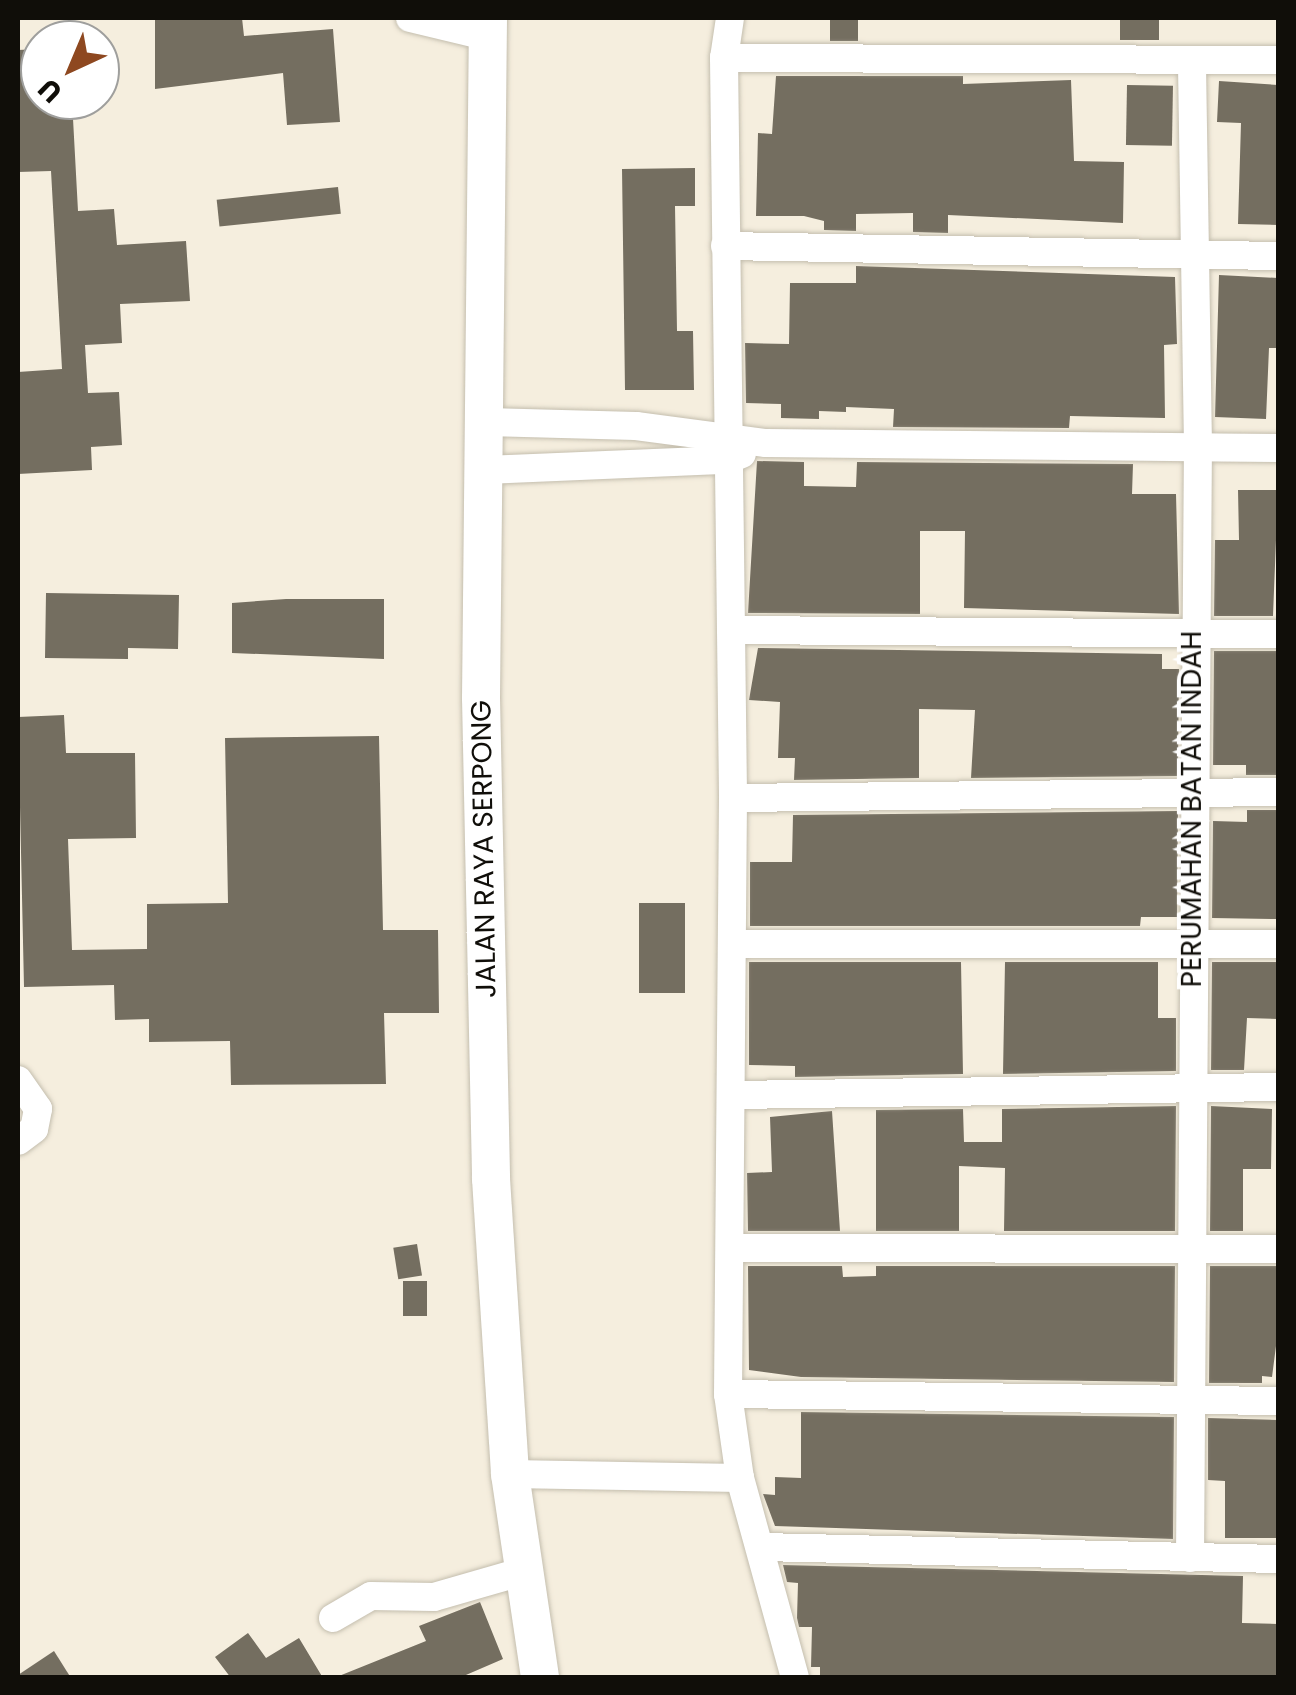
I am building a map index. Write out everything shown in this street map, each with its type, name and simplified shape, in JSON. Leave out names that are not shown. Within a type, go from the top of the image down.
[{"type":"main road","name":"JALAN RAYA SERPONG","points":[[486,26],[488,422],[480,698],[491,1179],[510,1474],[534,1676]]},
{"type":"street","points":[[410,18],[486,26]]},
{"type":"street","points":[[730,18],[724,58],[733,798],[733,1248],[728,1394],[740,1478],[795,1678]]},
{"type":"street","points":[[724,58],[1278,60]]},
{"type":"street","name":"PERUMAHAN BATAN INDAH","points":[[1190,1558],[1191,635],[1198,447],[1192,255],[1192,60]]},
{"type":"street","points":[[725,246],[1278,256]]},
{"type":"street","points":[[488,422],[726,447]]},
{"type":"street","points":[[485,470],[766,444],[1278,448]]},
{"type":"street","points":[[731,630],[1278,634]]},
{"type":"street","points":[[733,798],[1278,792]]},
{"type":"street","points":[[733,944],[1278,944]]},
{"type":"street","points":[[18,1080],[38,1109],[34,1129],[18,1141]]},
{"type":"street","points":[[733,1095],[1278,1087]]},
{"type":"street","points":[[733,1248],[1278,1249]]},
{"type":"street","points":[[728,1394],[1278,1401]]},
{"type":"street","points":[[510,1474],[740,1478]]},
{"type":"street","points":[[760,1547],[1278,1559]]},
{"type":"street","points":[[334,1618],[371,1596],[434,1598],[524,1572]]},
{"type":"building","points":[[155,18],[242,18],[244,36],[333,29],[340,122],[287,125],[283,73],[155,89]]},
{"type":"building","points":[[830,18],[858,18],[858,41],[830,41]]},
{"type":"building","points":[[1120,18],[1159,18],[1159,40],[1120,40]]},
{"type":"building","points":[[18,50],[20,120],[73,120],[78,211],[114,209],[117,245],[186,241],[190,301],[120,304],[122,343],[85,345],[88,393],[119,392],[122,445],[91,447],[92,470],[18,474],[18,372],[62,369],[51,171],[18,172]]},
{"type":"building","points":[[776,76],[963,76],[963,84],[1071,80],[1074,161],[1124,162],[1123,223],[948,215],[948,233],[913,232],[913,213],[856,214],[856,231],[824,230],[824,221],[804,216],[756,216],[758,133],[772,134]]},
{"type":"building","points":[[1219,81],[1278,85],[1278,225],[1238,224],[1241,123],[1217,122]]},
{"type":"building","points":[[1127,85],[1173,86],[1172,146],[1126,145]]},
{"type":"building","points":[[695,168],[695,206],[675,206],[677,331],[693,331],[694,390],[625,390],[622,169]]},
{"type":"building","points":[[338,187],[341,214],[219,227],[217,200]]},
{"type":"building","points":[[856,266],[1175,277],[1177,344],[1164,345],[1165,418],[1070,416],[1069,428],[893,427],[894,409],[846,407],[846,412],[819,411],[819,419],[781,418],[781,404],[746,403],[745,343],[789,344],[790,283],[856,283]]},
{"type":"building","points":[[1219,275],[1278,278],[1278,348],[1269,348],[1266,419],[1215,417]]},
{"type":"building","points":[[757,461],[804,462],[804,486],[856,487],[857,462],[1133,464],[1132,494],[1176,494],[1179,614],[964,608],[965,531],[920,531],[920,614],[748,613]]},
{"type":"building","points":[[1238,490],[1278,490],[1273,616],[1214,616],[1215,540],[1239,540]]},
{"type":"building","points":[[46,593],[179,595],[178,649],[128,648],[128,659],[45,658]]},
{"type":"building","points":[[384,599],[384,659],[232,653],[232,603]]},
{"type":"building","points":[[758,648],[1162,654],[1162,669],[1179,669],[1178,776],[971,778],[975,710],[919,709],[919,778],[794,780],[795,758],[778,758],[780,702],[749,700]]},
{"type":"building","points":[[1214,651],[1278,651],[1278,775],[1246,775],[1246,765],[1213,765]]},
{"type":"building","points":[[64,715],[66,753],[135,753],[136,838],[68,839],[72,950],[147,949],[147,904],[228,903],[225,738],[379,736],[383,930],[438,930],[439,1013],[384,1013],[386,1084],[231,1085],[230,1041],[149,1042],[149,1019],[115,1020],[114,985],[24,987],[18,717]]},
{"type":"building","points":[[1247,810],[1278,810],[1278,919],[1212,918],[1213,821],[1247,822]]},
{"type":"building","points":[[1178,811],[1177,917],[1141,917],[1140,926],[750,926],[750,862],[792,862],[793,815]]},
{"type":"building","points":[[639,903],[685,903],[685,993],[639,993]]},
{"type":"building","points":[[749,962],[961,962],[963,1074],[795,1077],[795,1066],[749,1065]]},
{"type":"building","points":[[1005,962],[1158,962],[1158,1018],[1176,1018],[1176,1071],[1003,1074]]},
{"type":"building","points":[[1212,962],[1278,962],[1278,1019],[1247,1018],[1244,1070],[1211,1070]]},
{"type":"building","points":[[1176,1106],[1175,1231],[1004,1231],[1005,1168],[959,1166],[959,1231],[876,1231],[876,1110],[963,1109],[964,1142],[1002,1142],[1002,1109]]},
{"type":"building","points":[[1211,1106],[1272,1109],[1271,1169],[1243,1169],[1243,1231],[1210,1231]]},
{"type":"building","points":[[832,1111],[840,1231],[748,1231],[747,1173],[772,1172],[770,1117]]},
{"type":"building","points":[[417,1244],[422,1276],[398,1279],[393,1248]]},
{"type":"building","points":[[748,1266],[842,1266],[843,1277],[876,1276],[876,1266],[1175,1266],[1174,1382],[801,1377],[749,1370]]},
{"type":"building","points":[[1210,1266],[1278,1266],[1272,1377],[1262,1376],[1262,1383],[1209,1383]]},
{"type":"building","points":[[403,1281],[427,1281],[427,1316],[403,1316]]},
{"type":"building","points":[[801,1412],[1174,1417],[1173,1539],[775,1526],[763,1494],[775,1495],[775,1477],[801,1478]]},
{"type":"building","points":[[1208,1418],[1278,1420],[1278,1538],[1225,1538],[1225,1481],[1208,1480]]},
{"type":"building","points":[[783,1565],[1243,1576],[1242,1623],[1278,1624],[1278,1678],[820,1678],[820,1667],[811,1667],[812,1627],[799,1627],[798,1583],[787,1582]]},
{"type":"building","points":[[480,1602],[503,1659],[459,1678],[334,1678],[426,1641],[419,1626]]},
{"type":"building","points":[[248,1633],[266,1658],[299,1638],[323,1678],[231,1678],[215,1657]]},
{"type":"building","points":[[54,1651],[71,1678],[18,1678],[18,1675]]}]
